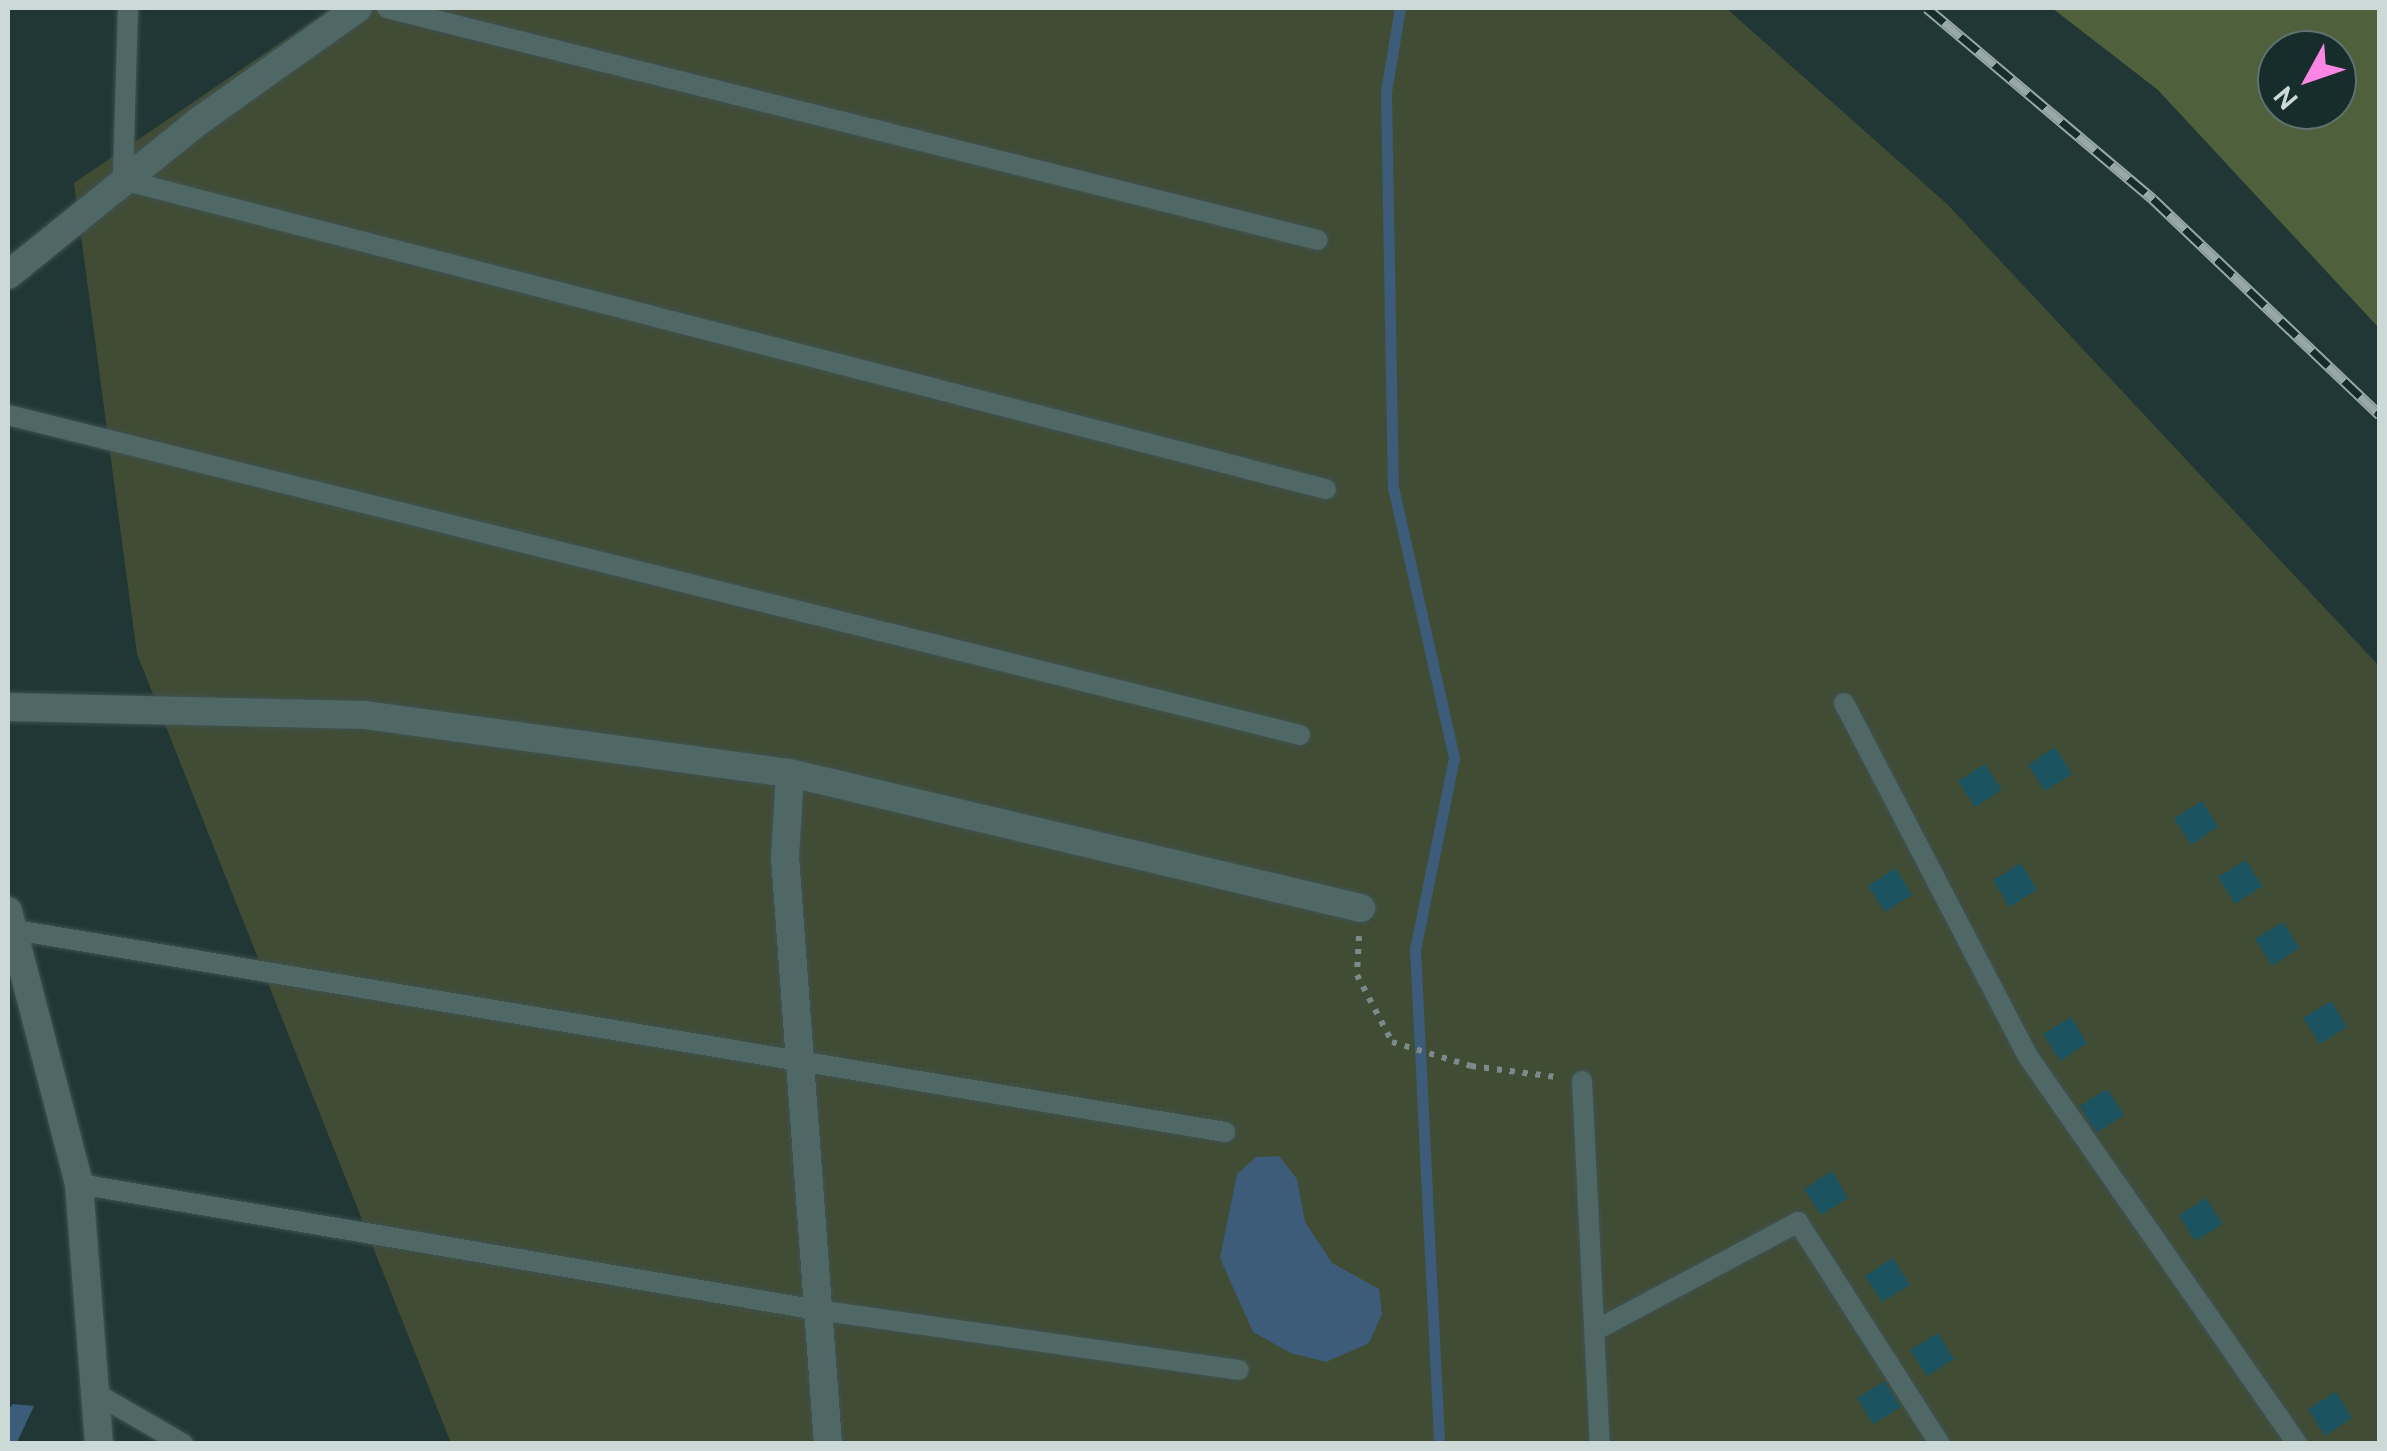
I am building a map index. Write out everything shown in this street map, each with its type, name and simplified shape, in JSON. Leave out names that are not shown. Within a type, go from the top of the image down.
[{"type":"street","points":[[8,275],[123,180],[358,8]]},
{"type":"street","points":[[8,707],[365,715],[790,774],[1361,908]]},
{"type":"street","points":[[790,774],[785,857],[828,1444]]},
{"type":"street","points":[[11,920],[79,1184],[99,1444]]},
{"type":"lane","points":[[128,8],[123,180],[1326,488]]},
{"type":"lane","points":[[387,8],[1318,240]]},
{"type":"lane","points":[[8,415],[1300,736]]},
{"type":"lane","points":[[1844,703],[2027,1055],[2297,1444]]},
{"type":"lane","points":[[11,920],[800,1062],[1225,1132]]},
{"type":"lane","points":[[1582,1081],[1598,1329],[1600,1444]]},
{"type":"lane","points":[[79,1184],[818,1310],[1239,1370]]},
{"type":"lane","points":[[1598,1329],[1798,1222],[1940,1444]]},
{"type":"lane","points":[[95,1393],[184,1444]]},
{"type":"path","points":[[1361,908],[1357,975],[1392,1042],[1471,1066],[1582,1081]]},
{"type":"green space","points":[[332,8],[1726,8],[1948,205],[2379,666],[2379,1443],[451,1443],[137,654],[74,183]]},
{"type":"green space","points":[[2052,8],[2379,8],[2379,328],[2158,90]]},
{"type":"water","points":[[1279,1156],[1297,1179],[1305,1222],[1332,1263],[1379,1289],[1382,1314],[1369,1343],[1326,1362],[1291,1353],[1253,1332],[1220,1258],[1237,1174],[1256,1157]]},
{"type":"water","points":[[13,1404],[34,1406],[17,1442],[8,1443],[8,1410]]},
{"type":"building","points":[[2055,747],[2072,774],[2045,791],[2028,765]]},
{"type":"building","points":[[1985,764],[2002,790],[1975,807],[1958,781]]},
{"type":"building","points":[[2202,801],[2218,827],[2191,845],[2174,818]]},
{"type":"building","points":[[2246,860],[2262,886],[2235,904],[2218,877]]},
{"type":"building","points":[[2021,863],[2037,890],[2009,907],[1993,880]]},
{"type":"building","points":[[1896,868],[1912,895],[1885,912],[1868,886]]},
{"type":"building","points":[[2283,922],[2299,948],[2272,966],[2255,939]]},
{"type":"building","points":[[2331,1001],[2347,1027],[2320,1044],[2303,1018]]},
{"type":"building","points":[[2071,1017],[2087,1043],[2060,1061],[2043,1034]]},
{"type":"building","points":[[2107,1089],[2124,1115],[2096,1133],[2080,1106]]},
{"type":"building","points":[[1832,1171],[1848,1198],[1821,1215],[1804,1189]]},
{"type":"building","points":[[2206,1198],[2223,1224],[2195,1241],[2179,1215]]},
{"type":"building","points":[[1893,1258],[1910,1285],[1882,1302],[1865,1276]]},
{"type":"building","points":[[1938,1333],[1954,1359],[1927,1376],[1910,1350]]},
{"type":"building","points":[[1885,1381],[1901,1407],[1873,1424],[1857,1398]]},
{"type":"building","points":[[2336,1392],[2352,1418],[2325,1436],[2308,1409]]},
{"type":"waterway","points":[[1400,8],[1386,92],[1393,487],[1454,758],[1415,949],[1439,1444]]},
{"type":"railway","points":[[1927,8],[2153,199],[2380,415]]}]
